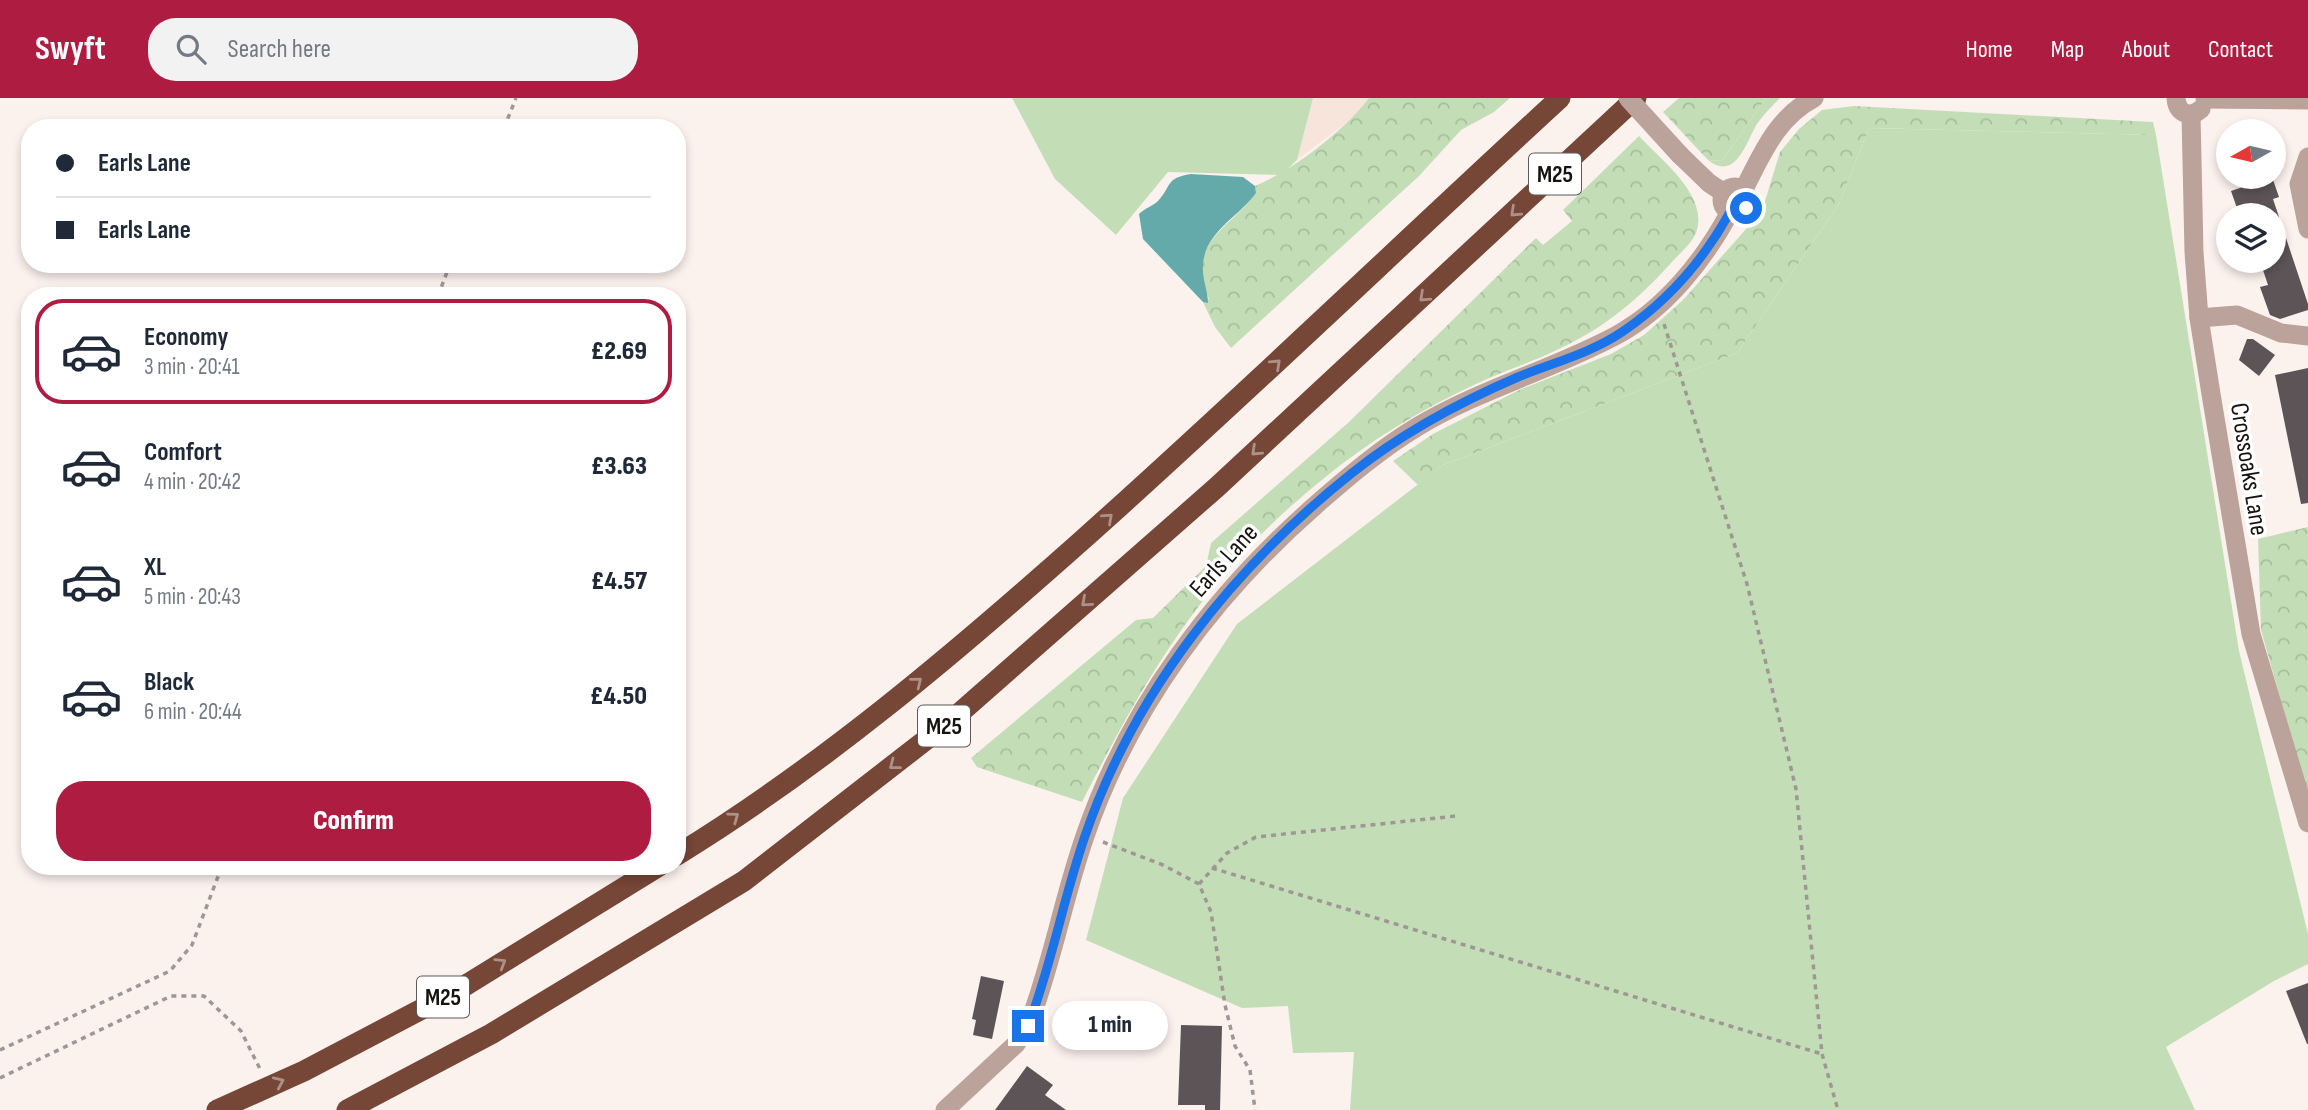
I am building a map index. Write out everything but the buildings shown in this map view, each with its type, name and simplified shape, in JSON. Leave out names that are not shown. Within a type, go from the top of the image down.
[{"type":"highway","name":"M25","points":[[686,849],[863,725],[986,626],[1177,456],[1560,98]]},
{"type":"highway","name":"M25","points":[[347,1110],[491,1034],[744,881],[954,718],[1217,487],[1636,98]]},
{"type":"highway","name":"M25","points":[[217,1110],[268,1087],[458,990],[644,875]]},
{"type":"street","points":[[1628,98],[1680,155],[1709,183],[1724,193]]},
{"type":"street","points":[[1744,189],[1776,130],[1790,115],[1814,98]]},
{"type":"street","points":[[2169,98],[2176,98],[2180,110],[2191,115],[2203,108],[2205,99],[2308,100]]},
{"type":"street","name":"Crossoaks Lane","points":[[2191,115],[2199,318],[2251,634],[2308,823]]},
{"type":"street","points":[[2308,157],[2299,184],[2308,229]]},
{"type":"street","points":[[1731,187],[1744,189],[1748,196],[1748,205],[1742,211],[1730,212],[1722,202],[1724,193],[1731,187]]},
{"type":"street","name":"Earls Lane","points":[[945,1110],[1016,1044],[1028,1026],[1085,835],[1128,739],[1159,684],[1194,633],[1270,545],[1353,473],[1416,428],[1516,378],[1619,334],[1657,306],[1700,260],[1730,212]]},
{"type":"street","points":[[2199,318],[2237,315],[2281,333],[2308,336]]},
{"type":"path","points":[[508,119],[516,98]]},
{"type":"path","points":[[1657,306],[1747,584],[1796,789],[1822,1055],[1838,1110]]},
{"type":"path","points":[[1199,884],[1227,853],[1256,837],[1456,816]]},
{"type":"path","points":[[1085,835],[1163,864],[1199,884],[1211,912],[1225,1005],[1235,1046],[1250,1070],[1255,1110]]},
{"type":"path","points":[[1212,868],[1822,1055]]},
{"type":"path","points":[[0,1050],[170,971],[192,945],[219,875]]},
{"type":"path","points":[[0,1078],[171,996],[204,996],[241,1031],[268,1087]]},
{"type":"shaded area","points":[[1313,98],[1369,98],[1355,116],[1297,160]]},
{"type":"green space","points":[[1012,98],[1313,98],[1297,160],[1281,175],[1168,172],[1116,235],[1055,179]]},
{"type":"green space","points":[[1369,98],[1510,98],[1494,112],[1461,130],[1419,176],[1231,348],[1215,327],[1203,302],[1209,299],[1202,263],[1206,250],[1213,238],[1256,193],[1255,186],[1317,148]]},
{"type":"green space","points":[[1679,98],[1766,98],[1722,161],[1708,160],[1663,112]]},
{"type":"green space","points":[[1766,98],[1780,98],[1757,124],[1739,157],[1726,166],[1718,166],[1708,160],[1722,161]]},
{"type":"green space","points":[[1854,106],[2153,122],[2156,135],[1869,128],[1839,204],[1737,353],[1443,465],[1418,485],[1393,461],[1433,434],[1519,390],[1611,354],[1644,335],[1683,300],[1762,211],[1780,152],[1799,129],[1822,110]]},
{"type":"green space","points":[[1869,128],[2156,135],[2239,651],[2308,934],[2308,964],[2274,981],[2166,1047],[2195,1110],[1350,1110],[1354,1052],[1293,1053],[1288,1006],[1242,1008],[1086,940],[1123,798],[1237,624],[1443,465],[1737,353],[1839,204]]},
{"type":"green space","points":[[1639,136],[1682,181],[1697,207],[1698,221],[1695,235],[1690,242],[1647,288],[1621,311],[1578,339],[1487,379],[1396,427],[1341,465],[1282,514],[1213,588],[1184,627],[1131,710],[1082,802],[977,767],[971,758],[1136,620],[1153,618],[1206,566],[1211,543],[1349,422],[1536,238],[1543,245],[1572,221],[1563,210]]},
{"type":"green space","points":[[2308,527],[2308,797],[2261,630],[2258,539]]},
{"type":"water","points":[[1191,174],[1243,177],[1255,186],[1256,193],[1209,244],[1203,266],[1208,303],[1203,302],[1143,239],[1139,214],[1158,201],[1173,180]]},
{"type":"route","points":[[1028,1026],[1085,835],[1128,739],[1182,650],[1231,587],[1270,545],[1353,473],[1416,428],[1516,378],[1619,334],[1657,306],[1678,286],[1700,260],[1730,212],[1739,213],[1746,208]]}]
